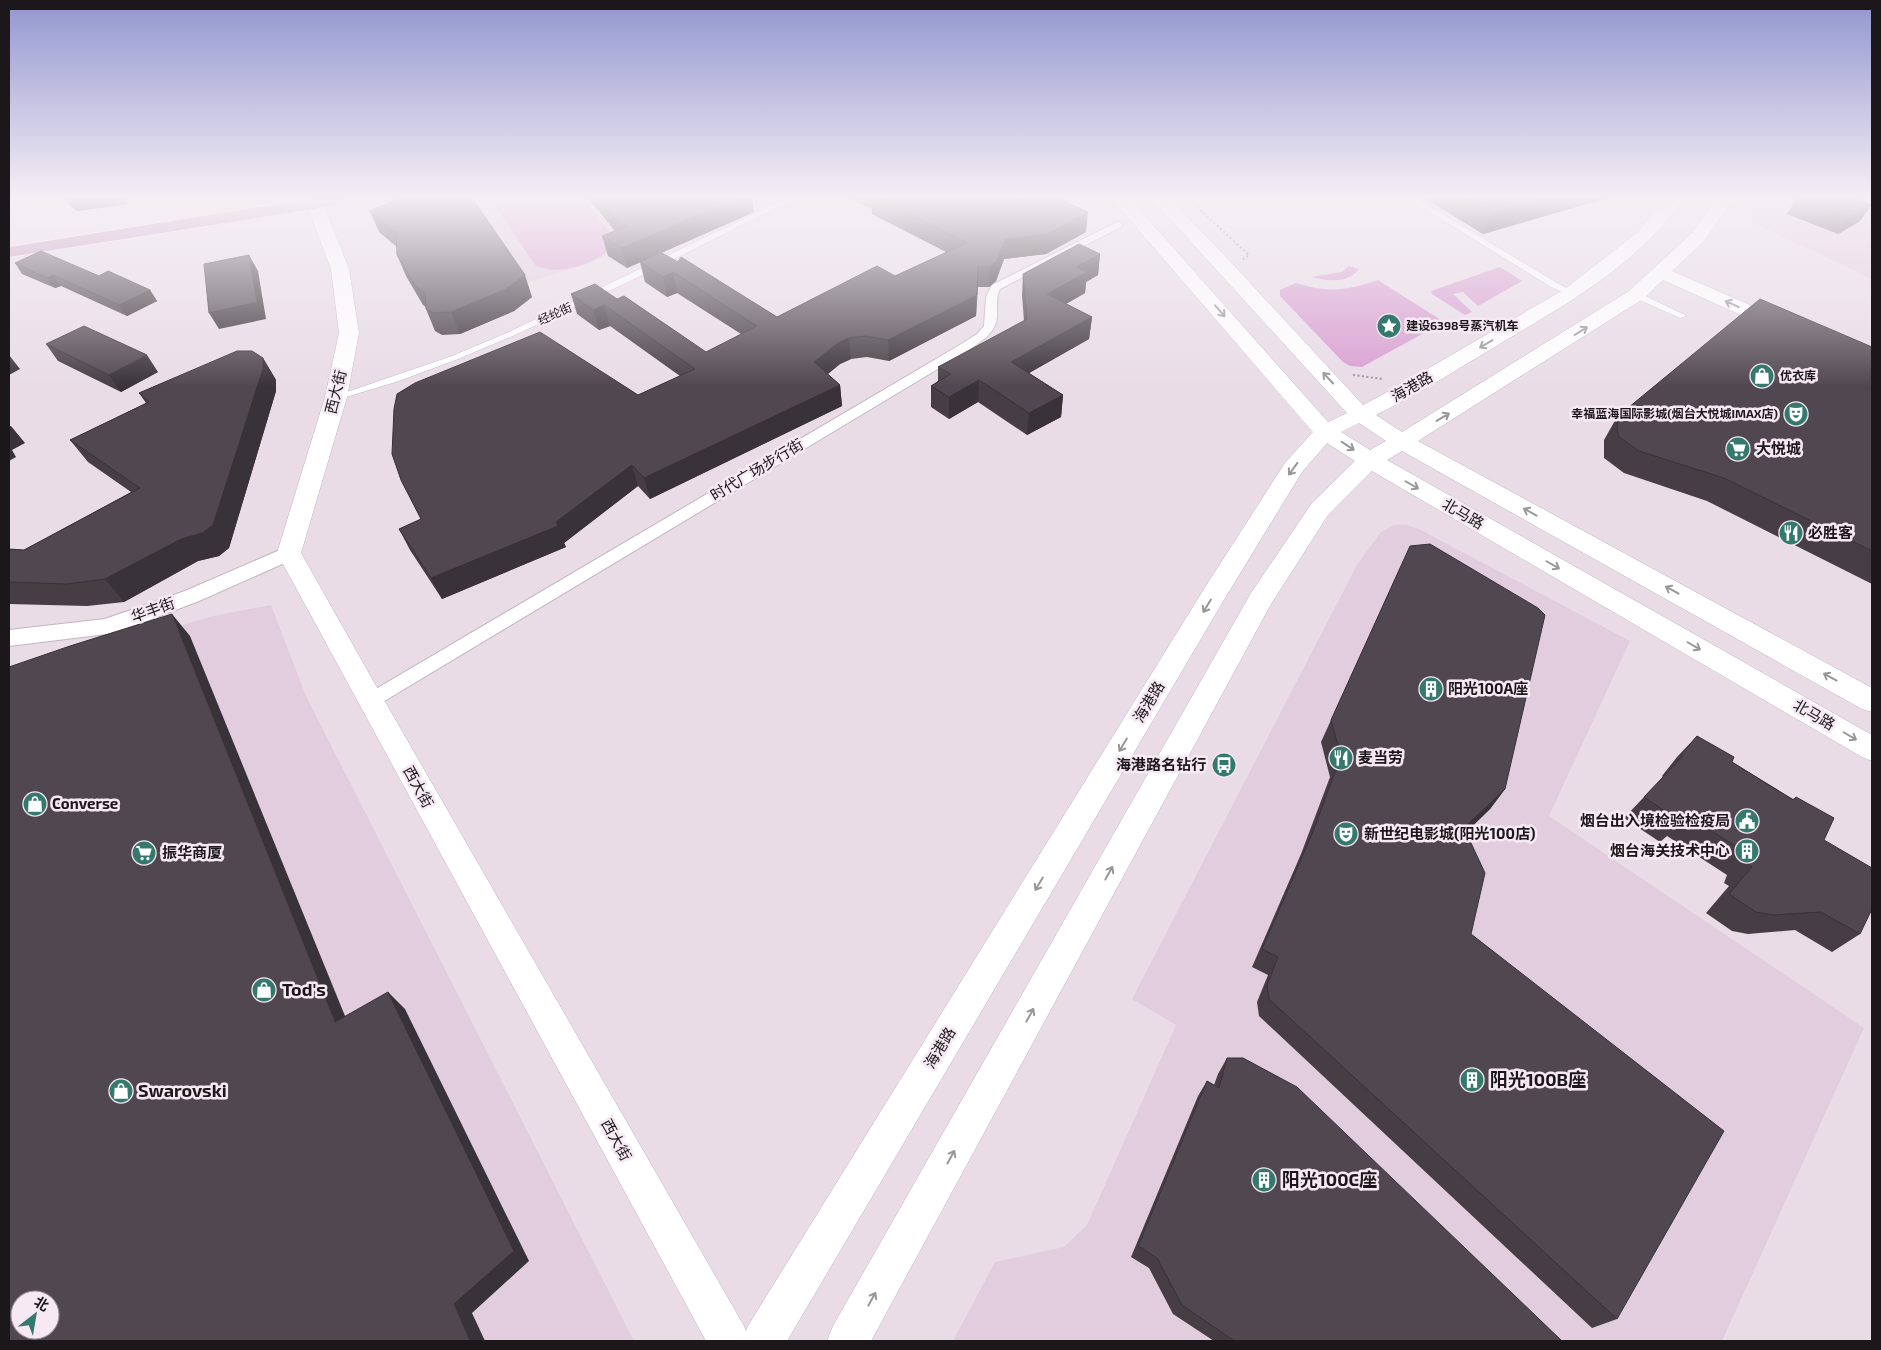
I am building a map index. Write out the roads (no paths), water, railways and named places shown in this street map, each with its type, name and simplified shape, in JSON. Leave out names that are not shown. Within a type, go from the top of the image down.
[{"type":"main road","name":"西大街","points":[[338,261],[349,333],[336,397],[289,553],[729,1341]]},
{"type":"main road","name":"北马路","points":[[1174,261],[1325,432],[1370,460],[1872,749]]},
{"type":"main road","points":[[1220,261],[1360,414],[1401,441],[1872,700]]},
{"type":"main road","name":"海港路","points":[[762,1341],[1213,596],[1293,468],[1325,432],[1399,395],[1572,293],[1612,261]]},
{"type":"main road","points":[[848,1341],[1260,600],[1320,510],[1339,488],[1370,460],[1440,419],[1636,295],[1674,261]]},
{"type":"main road","points":[[1662,273],[1792,330]]},
{"type":"street","name":"时代广场步行街","points":[[370,701],[962,349],[984,333],[990,325],[992,293],[996,287],[1047,261]]},
{"type":"street","name":"华丰街","points":[[9,638],[107,627],[192,596],[289,553]]},
{"type":"lane","name":"经纶街","points":[[336,397],[461,356],[608,290],[665,261]]},
{"type":"lane","points":[[1514,261],[1554,285],[1572,293]]},
{"type":"lane","points":[[1636,295],[1683,316]]},
{"type":"place","name":"建设6398号蒸汽机车","points":[[1389,326]]},
{"type":"place","name":"优衣库","points":[[1762,376]]},
{"type":"place","name":"幸福蓝海国际影城(烟台大悦城IMAX店)","points":[[1796,414]]},
{"type":"place","name":"大悦城","points":[[1738,449]]},
{"type":"place","name":"必胜客","points":[[1791,533]]},
{"type":"place","name":"阳光100A座","points":[[1431,689]]},
{"type":"place","name":"麦当劳","points":[[1341,758]]},
{"type":"place","name":"海港路名钻行","points":[[1224,765]]},
{"type":"place","name":"Converse","points":[[35,804]]},
{"type":"place","name":"烟台出入境检验检疫局","points":[[1747,821]]},
{"type":"place","name":"新世纪电影城(阳光100店)","points":[[1346,834]]},
{"type":"place","name":"烟台海关技术中心","points":[[1747,851]]},
{"type":"place","name":"振华商厦","points":[[144,853]]},
{"type":"place","name":"Tod's","points":[[264,990]]},
{"type":"place","name":"阳光100B座","points":[[1472,1080]]},
{"type":"place","name":"Swarovski","points":[[121,1091]]},
{"type":"place","name":"阳光100C座","points":[[1264,1180]]}]
